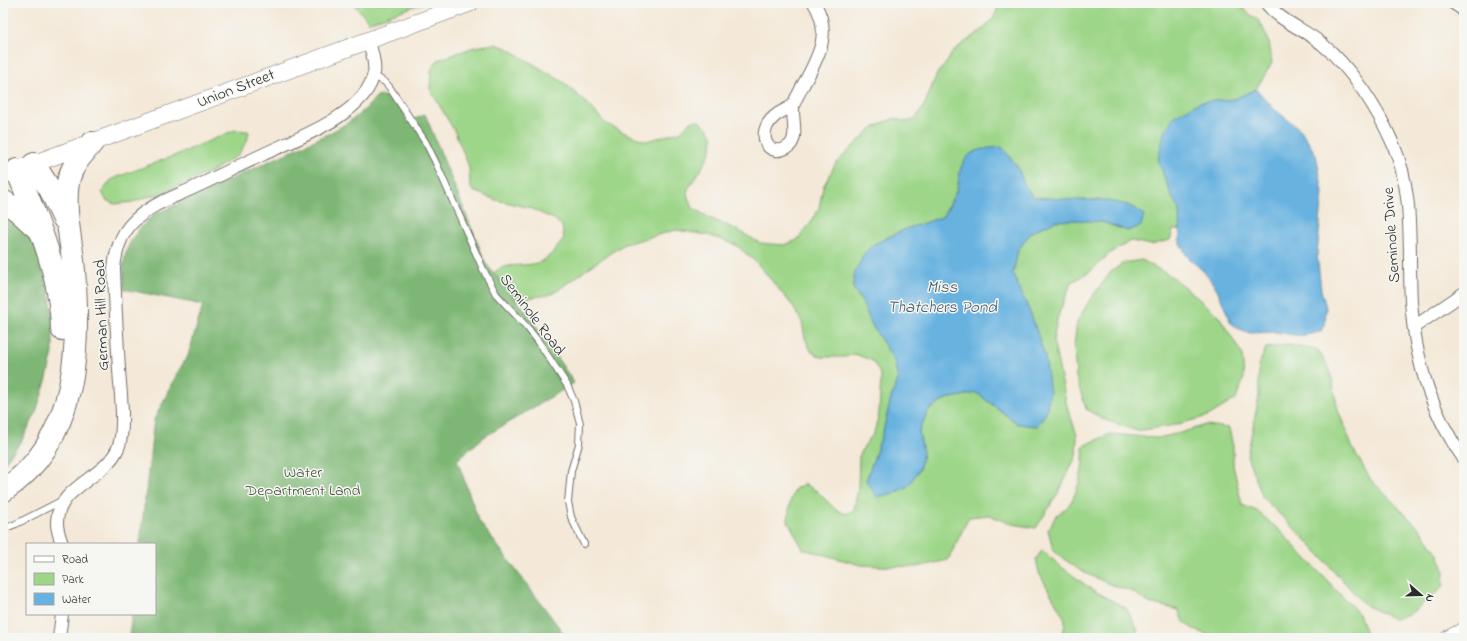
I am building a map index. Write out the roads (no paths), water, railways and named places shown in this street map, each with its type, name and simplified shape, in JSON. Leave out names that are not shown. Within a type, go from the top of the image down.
[{"type":"highway","points":[[3,491],[28,471],[44,452],[58,425],[71,383],[76,351],[76,321],[73,260],[68,230],[67,195],[71,173],[79,159],[92,143]]},
{"type":"highway","points":[[18,170],[51,191],[58,204],[68,230]]},
{"type":"highway","points":[[3,475],[14,466],[23,455],[33,442],[42,426],[54,393],[60,369],[62,337],[60,301],[52,265],[18,170]]},
{"type":"highway","points":[[3,201],[22,213],[40,231]]},
{"type":"main road","name":"Union Street","points":[[18,170],[470,3]]},
{"type":"street","points":[[792,106],[822,46],[824,33],[814,3]]},
{"type":"street","name":"Seminole Drive","points":[[1266,3],[1288,22],[1310,35],[1338,57],[1373,107],[1394,145],[1408,196],[1410,213],[1411,301],[1414,327],[1424,378],[1433,406],[1453,444],[1463,456]]},
{"type":"street","points":[[1453,3],[1464,12]]},
{"type":"street","points":[[369,41],[374,65],[374,76]]},
{"type":"street","name":"German Hill Road","points":[[65,499],[106,464],[119,447],[121,420],[114,268],[116,252],[123,234],[132,222],[154,204],[191,189],[263,154],[306,136],[332,122],[360,99],[370,85],[374,76]]},
{"type":"street","points":[[1414,327],[1464,293]]},
{"type":"street","points":[[62,543],[57,523],[60,510],[65,499]]},
{"type":"street","points":[[59,638],[62,615]]},
{"type":"street","points":[[1448,638],[1464,630]]},
{"type":"lane","name":"Seminole Road","points":[[374,76],[385,82],[390,88],[426,143],[483,269],[496,294],[526,326],[567,385],[574,401],[580,423],[579,444],[571,471],[568,502],[571,517],[584,544]]},
{"type":"lane","name":"German Hill Road","points":[[3,529],[65,499]]},
{"type":"water","points":[[1256,89],[1274,109],[1301,130],[1316,155],[1323,192],[1317,254],[1321,290],[1326,308],[1325,325],[1320,332],[1301,336],[1275,332],[1250,333],[1237,328],[1231,323],[1217,289],[1204,272],[1187,256],[1180,243],[1179,210],[1171,195],[1158,160],[1164,133],[1174,116],[1200,102],[1235,99]]},
{"type":"water","name":"Miss Thatchers Pond","points":[[1002,147],[1017,166],[1025,186],[1033,197],[1073,200],[1103,200],[1128,205],[1144,214],[1141,226],[1128,231],[1102,222],[1075,220],[1055,221],[1031,232],[1018,250],[1013,274],[1032,317],[1045,357],[1050,392],[1046,413],[1037,426],[1018,424],[977,393],[946,399],[928,411],[919,431],[923,453],[919,470],[907,487],[891,494],[877,497],[866,481],[883,432],[891,398],[898,380],[894,360],[873,327],[861,300],[853,288],[854,275],[864,254],[872,245],[906,229],[942,217],[958,186],[961,168],[967,157],[972,153],[983,149]]},
{"type":"park label","name":"Water Department Land","points":[[303,482]]}]
